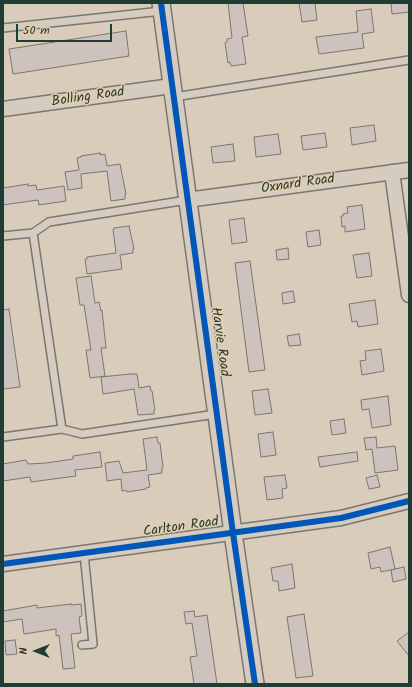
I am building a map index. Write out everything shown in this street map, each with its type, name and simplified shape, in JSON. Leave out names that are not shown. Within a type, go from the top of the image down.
[{"type":"street","name":"Harvie Road","points":[[162,7],[216,414],[255,684]]},
{"type":"street","name":"Bolling Road","points":[[3,109],[173,92]]},
{"type":"street","name":"Oxnard Road","points":[[187,200],[409,170]]},
{"type":"street","points":[[392,172],[409,295]]},
{"type":"street","name":"Carlton Road","points":[[3,564],[341,518],[409,501]]},
{"type":"lane","points":[[3,28],[162,7]]},
{"type":"lane","points":[[173,92],[409,60]]},
{"type":"lane","points":[[3,236],[33,233],[49,222],[187,200]]},
{"type":"lane","points":[[33,233],[62,429]]},
{"type":"lane","points":[[3,437],[62,429],[82,434],[216,414]]},
{"type":"lane","points":[[82,645],[93,644],[84,553]]},
{"type":"building","points":[[228,3],[243,3],[248,36],[242,37],[246,64],[231,66],[230,62],[228,63],[225,43],[227,42],[227,39],[232,38]]},
{"type":"building","points":[[299,3],[315,3],[317,20],[302,22]]},
{"type":"building","points":[[391,3],[409,3],[409,12],[392,14]]},
{"type":"building","points":[[371,9],[374,32],[362,34],[364,48],[319,54],[316,37],[358,32],[356,11]]},
{"type":"building","points":[[126,31],[129,56],[13,74],[9,49]]},
{"type":"building","points":[[374,125],[376,141],[352,145],[350,128]]},
{"type":"building","points":[[325,133],[327,147],[303,150],[301,136]]},
{"type":"building","points":[[278,134],[281,154],[256,157],[254,137]]},
{"type":"building","points":[[233,144],[235,161],[213,163],[211,147]]},
{"type":"building","points":[[100,153],[100,155],[105,154],[107,166],[120,164],[126,194],[125,199],[111,201],[107,171],[81,174],[82,188],[68,190],[65,172],[79,170],[77,158]]},
{"type":"building","points":[[28,184],[28,186],[36,185],[37,190],[64,186],[66,201],[39,205],[38,200],[3,205],[3,188]]},
{"type":"building","points":[[362,205],[365,229],[345,232],[345,226],[342,227],[341,216],[348,213],[347,207]]},
{"type":"building","points":[[244,218],[247,242],[232,244],[229,220]]},
{"type":"building","points":[[129,226],[134,249],[133,253],[120,255],[122,269],[87,274],[85,259],[87,259],[87,257],[116,253],[113,229]]},
{"type":"building","points":[[319,230],[321,245],[308,247],[306,232]]},
{"type":"building","points":[[288,248],[289,259],[277,260],[276,250]]},
{"type":"building","points":[[369,253],[372,276],[357,278],[353,255]]},
{"type":"building","points":[[250,261],[265,370],[249,372],[235,263]]},
{"type":"building","points":[[91,276],[95,303],[99,302],[101,311],[102,310],[106,348],[101,348],[105,376],[90,378],[86,350],[91,350],[84,305],[80,305],[76,278]]},
{"type":"building","points":[[293,291],[295,302],[283,304],[282,293]]},
{"type":"building","points":[[375,300],[378,324],[358,327],[357,321],[352,322],[349,304]]},
{"type":"building","points":[[9,309],[20,387],[3,389],[3,310]]},
{"type":"building","points":[[299,334],[301,345],[289,346],[287,336]]},
{"type":"building","points":[[381,349],[384,371],[362,375],[360,361],[366,360],[365,351]]},
{"type":"building","points":[[137,374],[139,388],[150,386],[155,410],[154,414],[138,415],[134,389],[103,394],[101,377]]},
{"type":"building","points":[[268,389],[272,413],[255,415],[252,391]]},
{"type":"building","points":[[388,396],[391,425],[372,428],[369,409],[362,410],[361,400]]},
{"type":"building","points":[[344,419],[346,433],[332,435],[330,421]]},
{"type":"building","points":[[273,432],[276,455],[261,457],[258,434]]},
{"type":"building","points":[[157,437],[158,443],[160,443],[163,467],[162,473],[148,475],[150,487],[127,492],[126,490],[122,491],[121,479],[107,481],[105,463],[119,461],[123,473],[147,470],[143,439]]},
{"type":"building","points":[[376,437],[377,448],[395,446],[398,470],[375,473],[372,449],[366,450],[364,438]]},
{"type":"building","points":[[100,452],[102,467],[75,470],[76,476],[31,482],[30,477],[3,481],[3,464],[26,460],[28,464],[46,463],[73,459],[73,456]]},
{"type":"building","points":[[357,452],[358,461],[320,467],[318,457]]},
{"type":"building","points":[[285,475],[287,488],[282,489],[283,498],[267,500],[264,477]]},
{"type":"building","points":[[377,475],[380,487],[369,489],[366,478]]},
{"type":"building","points":[[390,547],[395,569],[381,572],[380,567],[371,569],[368,553]]},
{"type":"building","points":[[292,564],[295,588],[279,591],[278,581],[273,581],[271,568]]},
{"type":"building","points":[[404,567],[406,579],[393,582],[391,570]]},
{"type":"building","points":[[81,604],[82,616],[79,617],[81,633],[71,634],[75,668],[63,669],[59,635],[56,636],[56,629],[24,634],[22,619],[3,622],[3,611],[37,605],[37,608]]},
{"type":"building","points":[[194,611],[195,617],[207,615],[217,684],[194,684],[190,657],[197,656],[192,623],[186,624],[184,612]]},
{"type":"building","points":[[304,614],[313,676],[296,678],[287,617]]},
{"type":"building","points":[[409,632],[409,656],[397,641]]},
{"type":"building","points":[[15,640],[17,654],[6,655],[5,641]]},
{"type":"cycle path","points":[[161,3],[255,684]]},
{"type":"cycle path","points":[[3,564],[341,518],[409,501]]}]
